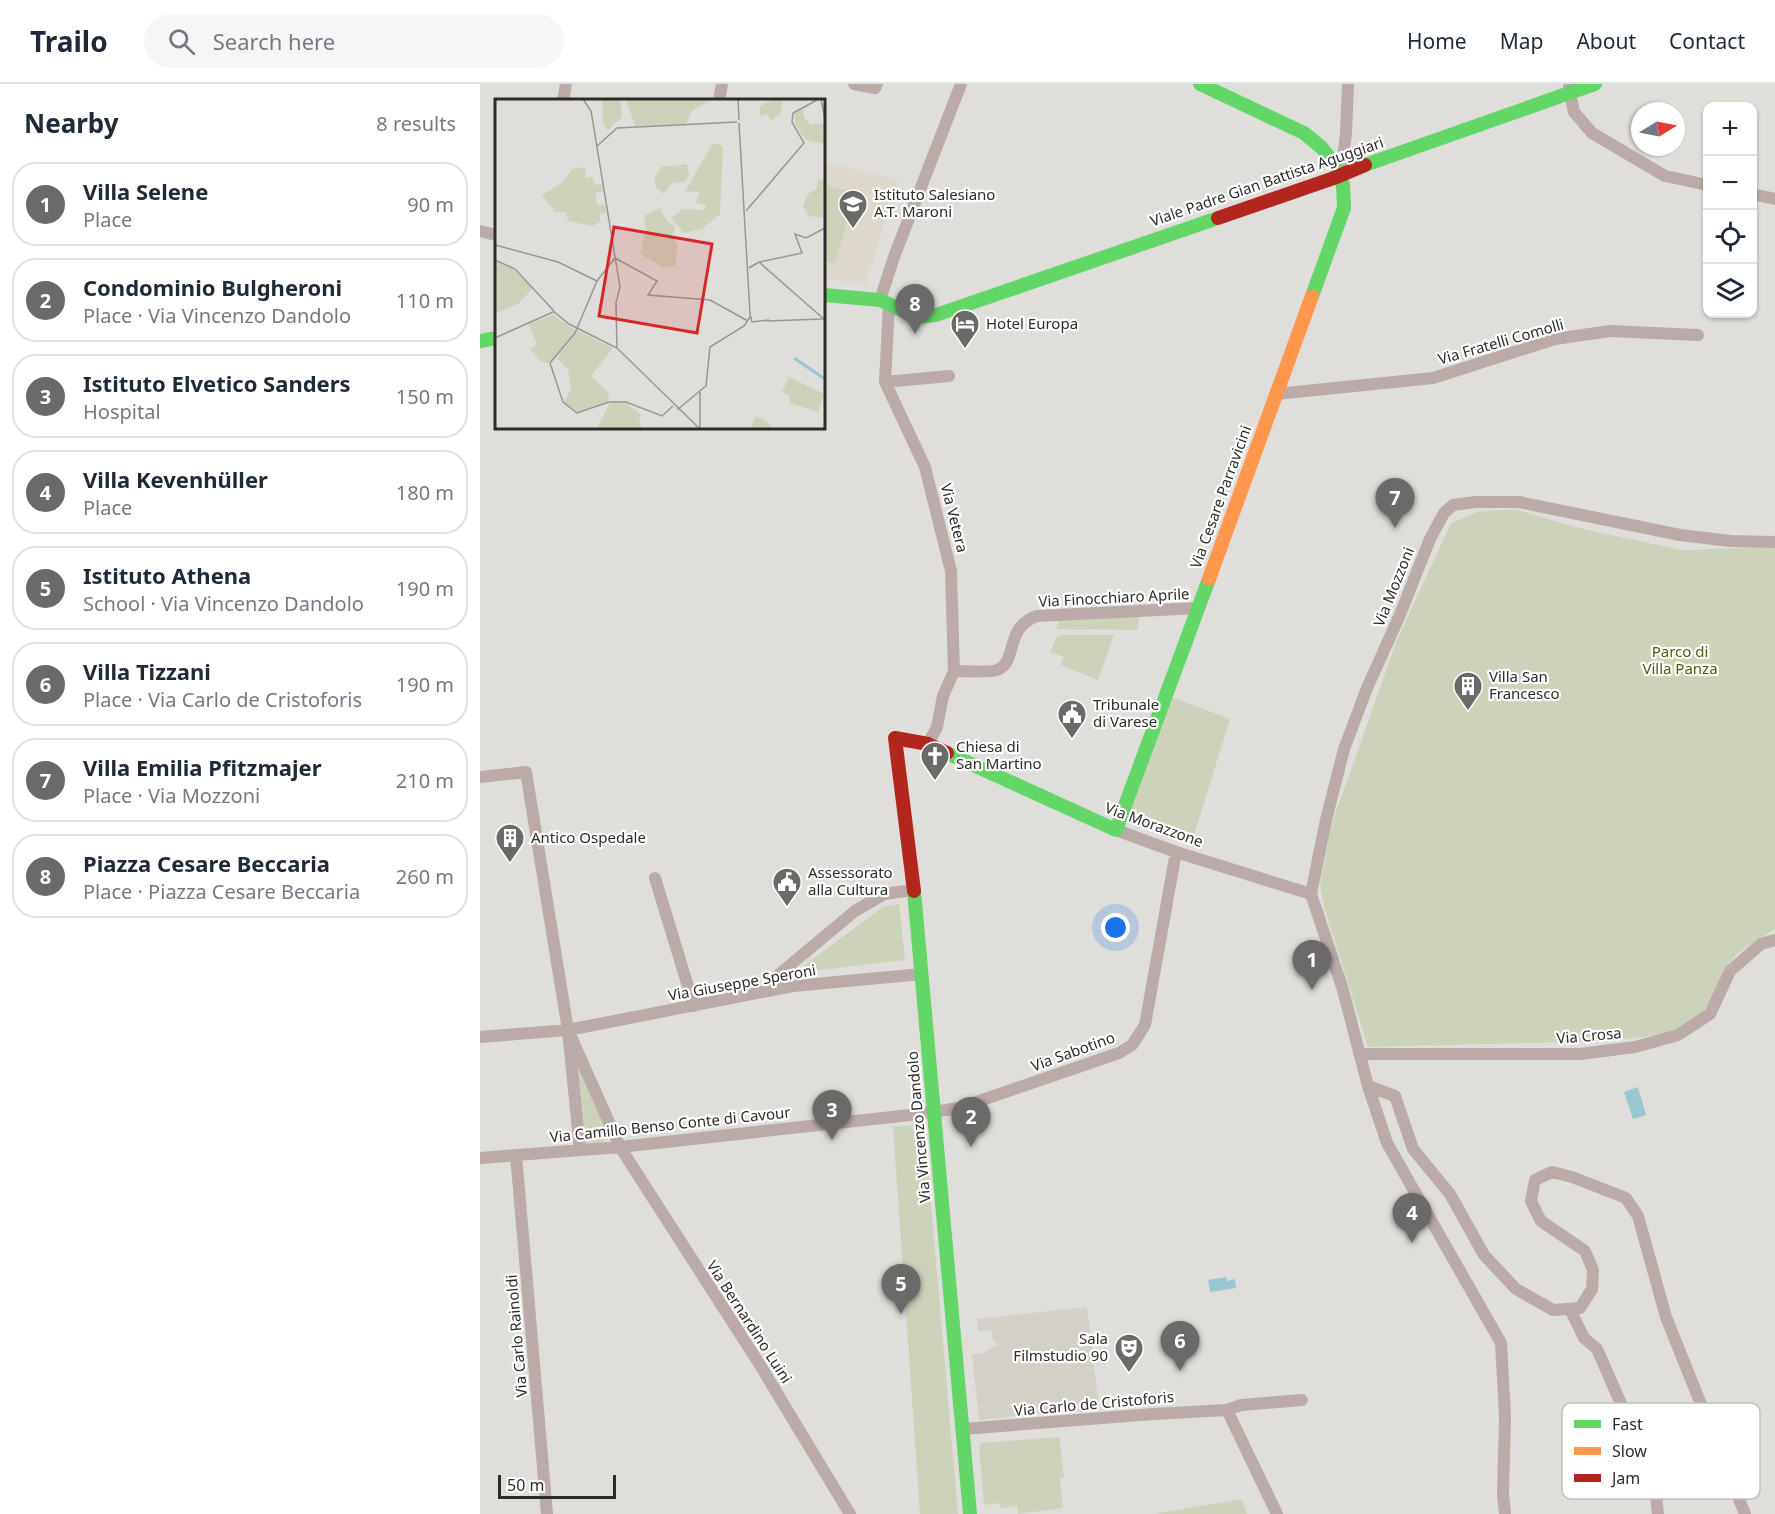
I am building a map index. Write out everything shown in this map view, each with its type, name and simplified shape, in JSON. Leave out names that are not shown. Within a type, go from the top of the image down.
[{"type":"street","points":[[563,99],[566,84]]},
{"type":"street","points":[[718,99],[722,84]]},
{"type":"street","points":[[854,84],[875,88],[877,84]]},
{"type":"street","points":[[949,376],[885,382],[886,302],[894,257],[961,84]]},
{"type":"street","points":[[1200,84],[1304,133],[1323,149],[1341,174]]},
{"type":"street","points":[[1341,174],[1346,134],[1348,84]]},
{"type":"street","name":"Viale Padre Gian Battista Aguggiari","points":[[825,295],[886,302],[916,317],[936,315],[1334,178],[1569,88],[1595,84]]},
{"type":"street","points":[[1569,88],[1574,112],[1592,133],[1665,176],[1703,184]]},
{"type":"street","name":"Via Cesare Parravicini","points":[[1116,830],[1344,208],[1345,192],[1341,174]]},
{"type":"street","points":[[1757,195],[1775,199]]},
{"type":"street","points":[[480,231],[495,235]]},
{"type":"street","name":"Via Fratelli Comolli","points":[[1276,394],[1433,378],[1555,339],[1610,332],[1698,335]]},
{"type":"street","points":[[480,341],[495,338]]},
{"type":"street","name":"Via Vetera","points":[[885,382],[925,467],[938,513],[951,571],[954,671]]},
{"type":"street","name":"Via Mozzoni","points":[[1311,894],[1344,749],[1367,688],[1399,617],[1430,539],[1444,513],[1453,505],[1475,502],[1519,502],[1680,535],[1730,541],[1775,542]]},
{"type":"street","name":"Via Finocchiaro Aprile","points":[[954,671],[997,670],[1006,664],[1019,628],[1027,620],[1037,616],[1199,608]]},
{"type":"street","points":[[928,744],[937,727],[942,696],[954,671]]},
{"type":"street","name":"Via Morazzone","points":[[895,738],[928,744],[1116,830],[1176,852],[1311,894]]},
{"type":"street","name":"Via Vincenzo Dandolo","points":[[895,738],[913,875],[970,1514]]},
{"type":"street","points":[[480,777],[526,772],[568,1030],[580,1150]]},
{"type":"street","name":"Via Sabotino","points":[[935,1112],[959,1108],[1119,1053],[1132,1045],[1145,1025],[1176,852]]},
{"type":"street","points":[[655,878],[694,1006]]},
{"type":"street","points":[[769,991],[777,976],[855,911],[884,894],[913,890]]},
{"type":"street","points":[[1311,894],[1387,1143],[1501,1343],[1505,1514]]},
{"type":"street","name":"Via Crosa","points":[[1359,1053],[1580,1054],[1635,1047],[1678,1035],[1710,1014],[1730,971],[1761,944],[1775,940]]},
{"type":"street","name":"Via Giuseppe Speroni","points":[[480,1037],[568,1030],[793,986],[922,974]]},
{"type":"street","name":"Via Bernardino Luini","points":[[568,1030],[620,1147],[759,1365],[850,1514]]},
{"type":"street","points":[[1368,1086],[1395,1096],[1413,1149],[1450,1194],[1484,1255],[1516,1289],[1553,1310],[1581,1308],[1592,1289],[1593,1269],[1585,1251],[1541,1221],[1531,1201],[1535,1180],[1552,1172],[1572,1177],[1626,1198],[1638,1216],[1665,1317],[1700,1403]]},
{"type":"street","name":"Via Camillo Benso Conte di Cavour","points":[[480,1158],[620,1147],[935,1112]]},
{"type":"street","name":"Via Carlo Rainoldi","points":[[516,1155],[547,1514]]},
{"type":"street","points":[[1570,1309],[1584,1338],[1597,1350],[1621,1403]]},
{"type":"street","name":"Via Carlo de Cristoforis","points":[[963,1430],[1153,1413],[1227,1410],[1241,1405],[1302,1400]]},
{"type":"street","points":[[1227,1410],[1276,1514]]},
{"type":"street","points":[[1656,1499],[1658,1514]]},
{"type":"street","points":[[1739,1499],[1745,1514]]},
{"type":"shaded area","name":"Istituto Salesiano A.T. Maroni","points":[[825,162],[898,180],[866,284],[825,280]]},
{"type":"shaded area","points":[[1087,1307],[1099,1407],[979,1420],[972,1354],[981,1354],[998,1344],[993,1340],[992,1330],[978,1331],[977,1319]]},
{"type":"green space","points":[[825,184],[856,193],[835,264],[825,261]]},
{"type":"green space","name":"Parco di Villa Panza","points":[[1514,509],[1575,527],[1681,550],[1775,547],[1775,929],[1739,952],[1723,970],[1713,998],[1697,1020],[1672,1033],[1612,1041],[1368,1047],[1320,887],[1331,826],[1397,640],[1451,523],[1477,512]]},
{"type":"green space","points":[[1141,615],[1138,630],[1056,629],[1060,618]]},
{"type":"green space","points":[[1062,635],[1114,635],[1098,680],[1061,665],[1064,657],[1050,652],[1056,638]]},
{"type":"green space","points":[[1172,697],[1230,719],[1194,835],[1131,810]]},
{"type":"green space","points":[[899,904],[905,960],[794,973],[883,907]]},
{"type":"green space","points":[[573,1046],[616,1135],[598,1144],[582,1145]]},
{"type":"green space","points":[[924,1124],[958,1514],[920,1514],[893,1127]]},
{"type":"green space","points":[[1059,1437],[1064,1477],[1060,1478],[1063,1508],[1018,1514],[1017,1506],[1000,1508],[999,1503],[984,1505],[979,1445],[981,1443]]},
{"type":"green space","points":[[1242,1499],[1247,1514],[1155,1514],[1160,1513]]},
{"type":"water","points":[[1638,1087],[1646,1115],[1633,1119],[1624,1092]]},
{"type":"water","points":[[1226,1277],[1227,1281],[1235,1279],[1236,1288],[1210,1292],[1208,1280]]},
{"type":"traffic: fast","points":[[1200,84],[1304,133],[1322,148],[1335,165],[1343,185],[1344,208],[1312,296]]},
{"type":"traffic: fast","points":[[1365,165],[1595,84]]},
{"type":"traffic: fast","points":[[825,295],[880,300],[917,317],[936,315],[1218,218]]},
{"type":"traffic: fast","points":[[480,341],[495,338]]},
{"type":"traffic: fast","points":[[947,753],[1116,830],[1209,579]]},
{"type":"traffic: fast","points":[[914,891],[970,1514]]},
{"type":"traffic: slow","points":[[1209,579],[1312,296]]},
{"type":"traffic: jam","points":[[1218,218],[1365,165]]},
{"type":"traffic: jam","points":[[914,891],[895,738],[928,744],[947,753]]},
{"type":"place","name":"Istituto Salesiano A.T. Maroni","points":[[853,230]]},
{"type":"place","name":"Piazza Cesare Beccaria","points":[[915,334]]},
{"type":"place","name":"Hotel Europa","points":[[965,350]]},
{"type":"place","name":"Villa Emilia Pfitzmajer","points":[[1395,528]]},
{"type":"place","name":"Villa San Francesco","points":[[1468,712]]},
{"type":"place","name":"Tribunale di Varese","points":[[1072,740]]},
{"type":"place","name":"Chiesa di San Martino","points":[[935,782]]},
{"type":"place","name":"Antico Ospedale","points":[[510,864]]},
{"type":"place","name":"Assessorato alla Cultura","points":[[787,908]]},
{"type":"place","name":"Villa Selene","points":[[1312,990]]},
{"type":"place","name":"Istituto Elvetico Sanders","points":[[832,1140]]},
{"type":"place","name":"Condominio Bulgheroni","points":[[971,1147]]},
{"type":"place","name":"Villa Kevenhüller","points":[[1412,1243]]},
{"type":"place","name":"Istituto Athena","points":[[901,1314]]},
{"type":"place","name":"Villa Tizzani","points":[[1180,1371]]},
{"type":"place","name":"Sala Filmstudio 90","points":[[1129,1374]]}]
